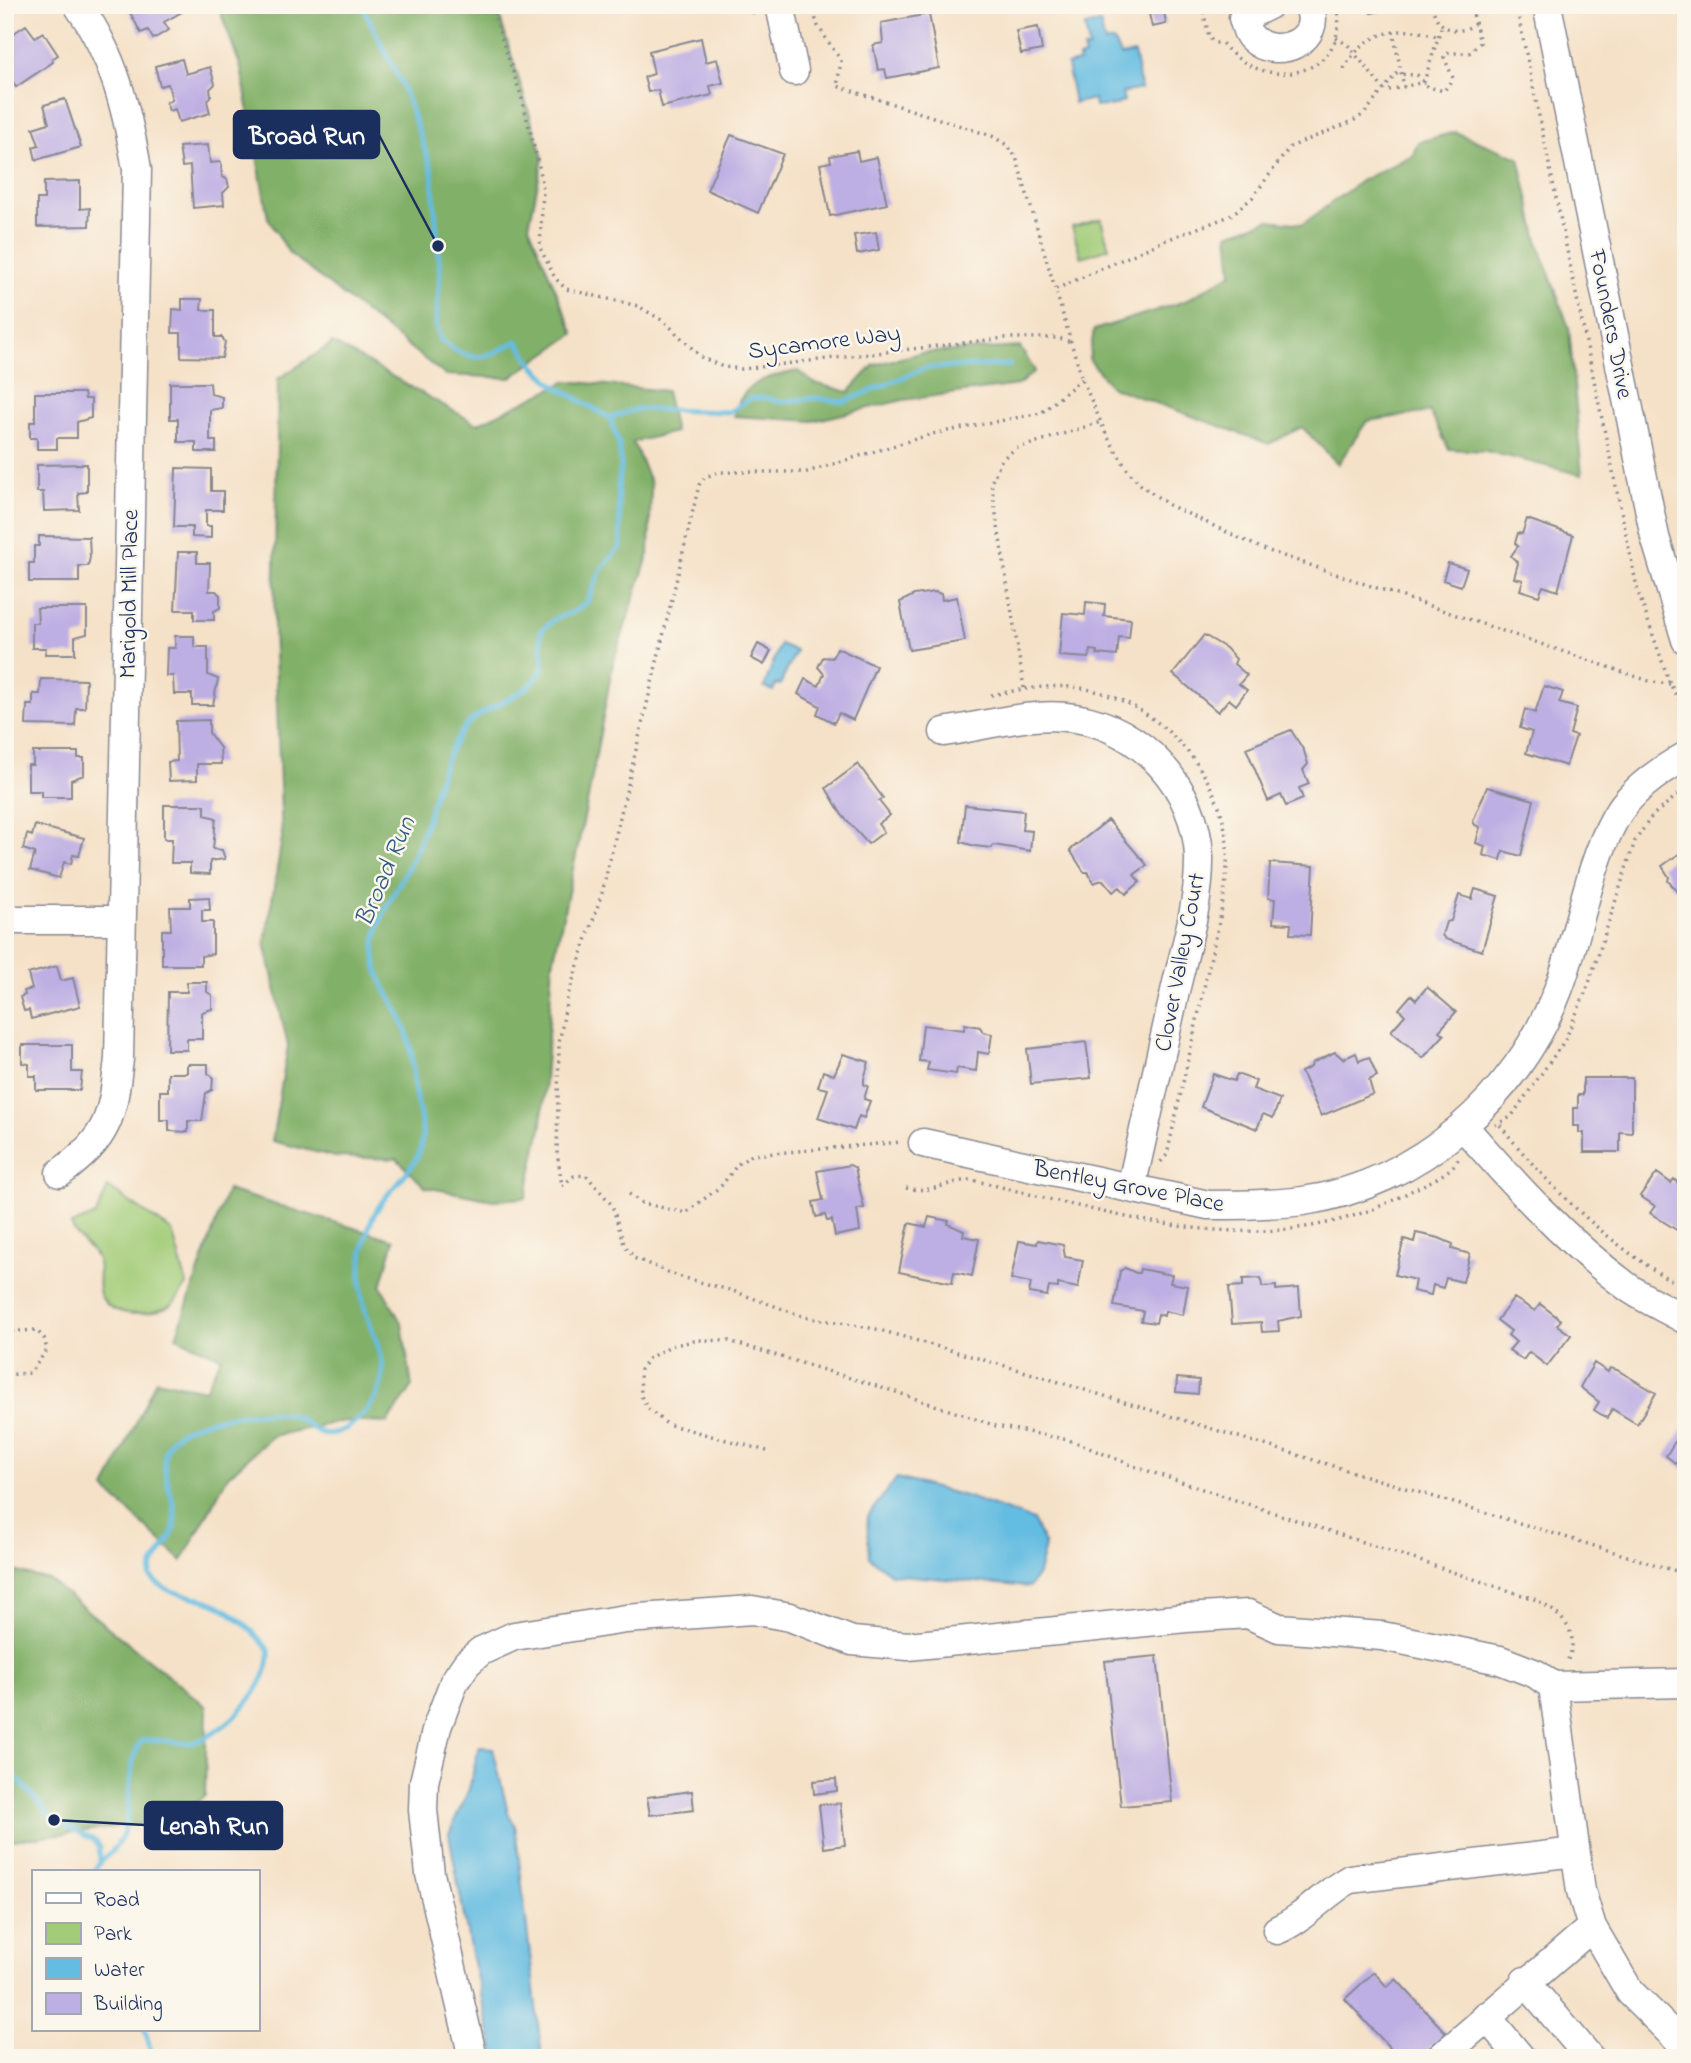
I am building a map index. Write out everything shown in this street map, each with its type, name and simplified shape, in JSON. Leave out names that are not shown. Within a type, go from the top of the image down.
[{"type":"street","name":"Marigold Mill Place","points":[[60,1173],[90,1150],[104,1129],[114,1097],[119,1059],[136,169],[130,126],[112,65],[97,30],[78,5]]},
{"type":"street","points":[[1269,5],[1243,18],[1251,38],[1269,48],[1289,47],[1303,40],[1311,28],[1312,12],[1308,5]]},
{"type":"street","name":"Founders Drive","points":[[1547,5],[1655,537],[1686,640]]},
{"type":"street","points":[[767,10],[794,71]]},
{"type":"street","name":"Clover Valley Court","points":[[944,732],[1044,717],[1075,718],[1110,728],[1142,745],[1164,767],[1189,814],[1198,847],[1197,890],[1138,1189]]},
{"type":"street","name":"Bentley Grove Place","points":[[923,1143],[1208,1205],[1255,1206],[1306,1200],[1342,1191],[1402,1167],[1468,1131],[1533,1042],[1546,1018],[1615,818],[1640,787],[1686,756]]},
{"type":"street","points":[[5,920],[121,920]]},
{"type":"street","points":[[1468,1131],[1528,1201],[1561,1233],[1631,1289],[1686,1320]]},
{"type":"street","points":[[473,2058],[430,1874],[423,1810],[424,1782],[437,1727],[454,1682],[467,1663],[481,1651],[514,1636],[626,1619],[751,1609],[790,1617],[852,1641],[908,1646],[1248,1614],[1279,1628],[1382,1636],[1500,1660],[1536,1674],[1553,1686],[1686,1683]]},
{"type":"street","points":[[1553,1686],[1581,1891],[1592,1927],[1630,1992],[1686,2048]]},
{"type":"street","points":[[1277,1930],[1295,1922],[1330,1890],[1350,1879],[1575,1852]]},
{"type":"street","points":[[1440,2058],[1592,1927]]},
{"type":"street","points":[[1525,1982],[1590,2058]]},
{"type":"street","points":[[1486,2017],[1521,2058]]},
{"type":"path","name":"Sycamore Way","points":[[490,5],[521,95],[541,175],[544,190],[539,231],[540,248],[545,263],[566,289],[638,306],[665,322],[701,357],[723,367],[742,369],[1005,338],[1058,338],[1072,342]]},
{"type":"path","points":[[752,5],[767,10]]},
{"type":"path","points":[[811,5],[818,26],[841,61],[837,86],[992,136],[1007,145],[1016,157],[1082,379],[1101,422],[1128,471],[1142,486],[1169,505],[1263,549],[1652,682],[1671,684]]},
{"type":"path","points":[[1433,5],[1436,19],[1442,25],[1460,31],[1474,24]]},
{"type":"path","points":[[1401,72],[1418,75],[1437,92],[1444,91],[1453,78],[1444,57],[1448,52],[1469,53],[1480,43],[1471,5]]},
{"type":"path","points":[[1516,5],[1619,512],[1648,626],[1671,684],[1686,711]]},
{"type":"path","points":[[1424,82],[1442,25]]},
{"type":"path","points":[[1344,69],[1366,43],[1393,31],[1421,30],[1438,37]]},
{"type":"path","points":[[1393,31],[1404,87]]},
{"type":"path","points":[[1336,38],[1355,54],[1383,89]]},
{"type":"path","points":[[1056,289],[1166,240],[1230,216],[1252,198],[1290,148],[1364,114],[1383,89],[1401,72]]},
{"type":"path","points":[[1383,89],[1424,82]]},
{"type":"path","points":[[1082,379],[1041,412],[932,434],[807,472],[719,472],[705,477],[699,485],[602,893],[567,998],[559,1044],[557,1152],[562,1185],[574,1177],[586,1175],[612,1205],[624,1244],[634,1258],[678,1276],[805,1317],[876,1329],[1023,1371],[1686,1574]]},
{"type":"path","points":[[1024,689],[991,483],[1002,459],[1015,449],[1101,422]]},
{"type":"path","points":[[991,695],[1058,686],[1091,690],[1121,701],[1149,716],[1173,735],[1191,756],[1207,781],[1225,829],[1227,863],[1217,930],[1167,1156],[1151,1170],[1138,1189],[1140,1219]]},
{"type":"path","points":[[906,1188],[931,1192],[961,1181],[972,1180],[1140,1219],[1206,1231],[1238,1233],[1273,1232],[1337,1221],[1372,1210],[1435,1178],[1458,1162],[1468,1131],[1500,1125],[1511,1117],[1547,1070],[1574,1021],[1635,841],[1652,816],[1686,788]]},
{"type":"path","points":[[1500,1125],[1560,1194],[1606,1234],[1686,1289]]},
{"type":"path","points":[[629,1194],[642,1203],[686,1213],[721,1186],[738,1164],[752,1155],[865,1143],[923,1143]]},
{"type":"path","points":[[5,1295],[9,1298],[5,1311]]},
{"type":"path","points":[[5,1332],[36,1330],[44,1338],[47,1350],[30,1373],[5,1375]]},
{"type":"path","points":[[767,1451],[667,1424],[657,1418],[640,1396],[640,1370],[648,1359],[670,1346],[698,1340],[729,1341],[893,1391],[996,1426],[1069,1440],[1139,1468],[1441,1566],[1534,1599],[1558,1613],[1573,1640],[1569,1657],[1553,1686]]},
{"type":"green space","points":[[218,5],[496,5],[543,158],[529,226],[574,334],[510,378],[445,375],[289,253],[268,218],[241,68]]},
{"type":"green space","points":[[1455,132],[1519,158],[1539,245],[1569,328],[1582,475],[1486,451],[1449,449],[1430,412],[1367,421],[1338,464],[1302,427],[1269,444],[1111,387],[1089,359],[1094,330],[1185,301],[1232,273],[1228,234],[1269,220],[1303,224],[1362,180],[1413,155],[1418,142]]},
{"type":"green space","points":[[1101,219],[1109,248],[1081,257],[1072,227]]},
{"type":"green space","points":[[333,343],[477,424],[567,381],[666,391],[675,432],[633,442],[651,484],[649,553],[613,663],[588,799],[553,963],[542,1123],[526,1198],[493,1200],[425,1187],[397,1159],[335,1157],[272,1141],[288,1046],[265,943],[282,838],[274,625],[278,379]]},
{"type":"green space","points":[[1020,347],[1035,371],[1018,385],[903,400],[813,421],[734,416],[743,395],[750,388],[776,376],[798,371],[814,383],[849,392],[874,365],[920,353]]},
{"type":"green space","points":[[108,1187],[172,1231],[187,1285],[170,1306],[162,1310],[141,1314],[120,1311],[111,1307],[99,1291],[97,1259],[71,1225],[96,1215]]},
{"type":"green space","points":[[227,1190],[394,1240],[381,1286],[402,1324],[412,1387],[387,1423],[344,1421],[272,1436],[228,1476],[182,1561],[105,1489],[156,1380],[205,1390],[221,1357],[176,1337]]},
{"type":"green space","points":[[5,1569],[49,1580],[207,1707],[205,1796],[170,1820],[5,1841]]},
{"type":"water","points":[[1100,23],[1105,43],[1113,41],[1121,56],[1134,53],[1141,89],[1122,93],[1124,101],[1116,105],[1095,107],[1094,99],[1074,103],[1067,65],[1079,62],[1079,58],[1085,56],[1083,49],[1089,48],[1085,26]]},
{"type":"water","points":[[780,644],[796,651],[780,685],[776,684],[773,691],[764,687]]},
{"type":"water","points":[[897,1478],[965,1496],[1033,1520],[1045,1546],[1038,1574],[1029,1587],[891,1574],[869,1557],[867,1517]]},
{"type":"water","points":[[479,1747],[493,1748],[508,1813],[515,1825],[542,2058],[496,2058],[471,1954],[449,1834],[469,1789]]},
{"type":"building","points":[[185,5],[187,9],[164,22],[169,30],[153,39],[148,30],[141,33],[127,7]]},
{"type":"building","points":[[1147,5],[1163,5],[1166,24],[1152,27]]},
{"type":"building","points":[[1369,5],[1403,5],[1403,6],[1371,13]]},
{"type":"building","points":[[929,14],[939,68],[887,78],[885,69],[878,70],[873,45],[883,43],[881,23]]},
{"type":"building","points":[[26,25],[35,37],[43,32],[58,55],[52,59],[53,62],[16,87],[5,70],[5,39]]},
{"type":"building","points":[[1038,27],[1042,50],[1021,54],[1016,31]]},
{"type":"building","points":[[701,38],[706,62],[717,59],[723,83],[710,86],[712,95],[662,107],[658,90],[648,92],[644,77],[654,74],[649,51]]},
{"type":"building","points":[[182,59],[186,74],[210,67],[215,84],[210,89],[211,95],[207,101],[210,113],[179,122],[175,109],[169,111],[166,102],[172,100],[168,84],[160,86],[155,66]]},
{"type":"building","points":[[65,99],[81,147],[36,160],[33,147],[39,145],[33,128],[49,123],[44,105]]},
{"type":"building","points":[[731,135],[783,154],[758,213],[707,190]]},
{"type":"building","points":[[208,145],[210,163],[221,162],[222,177],[227,179],[229,187],[223,193],[224,205],[193,208],[190,166],[182,167],[179,147]]},
{"type":"building","points":[[857,151],[859,161],[877,157],[887,204],[830,216],[820,164],[831,162],[830,156]]},
{"type":"building","points":[[80,181],[80,209],[90,208],[89,226],[37,227],[37,199],[44,199],[44,182]]},
{"type":"building","points":[[876,232],[879,250],[857,254],[854,235]]},
{"type":"building","points":[[182,299],[202,299],[201,310],[215,310],[215,337],[222,337],[225,342],[222,358],[181,357],[181,333],[172,333],[173,309],[182,310]]},
{"type":"building","points":[[170,383],[210,383],[211,394],[222,397],[222,408],[210,410],[210,441],[216,441],[216,452],[196,452],[196,442],[178,442],[178,419],[170,419]]},
{"type":"building","points":[[35,393],[84,393],[85,399],[91,399],[91,418],[77,422],[77,438],[57,438],[57,449],[37,449],[37,438],[30,438],[30,422],[35,422]]},
{"type":"building","points":[[87,464],[87,492],[78,493],[79,510],[44,511],[43,492],[37,492],[37,465]]},
{"type":"building","points":[[176,468],[211,469],[211,491],[223,491],[223,510],[206,510],[206,526],[211,526],[211,538],[192,537],[192,527],[174,527]]},
{"type":"building","points":[[1527,519],[1573,535],[1558,591],[1543,586],[1539,596],[1520,590],[1523,580],[1514,578],[1518,563],[1511,556],[1518,546],[1515,543],[1518,533],[1522,534]]},
{"type":"building","points":[[39,536],[89,537],[88,566],[79,566],[79,582],[29,582],[29,563],[34,563],[34,546],[39,546]]},
{"type":"building","points":[[178,552],[197,552],[197,563],[210,563],[209,591],[216,591],[220,595],[220,608],[214,611],[214,620],[194,620],[194,610],[175,610]]},
{"type":"building","points":[[1448,563],[1467,569],[1461,586],[1443,580]]},
{"type":"building","points":[[935,592],[941,594],[942,600],[957,597],[965,641],[909,650],[900,602],[914,595]]},
{"type":"building","points":[[1086,602],[1105,604],[1104,616],[1131,619],[1129,638],[1119,637],[1117,656],[1097,654],[1097,651],[1090,650],[1089,658],[1059,656],[1063,613],[1085,615]]},
{"type":"building","points":[[37,608],[87,608],[87,634],[75,637],[75,654],[45,654],[46,648],[32,648],[32,623],[38,623]]},
{"type":"building","points":[[1204,635],[1226,648],[1236,659],[1234,664],[1247,675],[1239,684],[1247,690],[1236,705],[1229,699],[1218,712],[1173,674]]},
{"type":"building","points":[[175,636],[194,636],[194,647],[208,647],[208,675],[218,679],[213,705],[192,705],[192,694],[174,694],[173,676],[166,676],[167,648],[175,648]]},
{"type":"building","points":[[758,644],[771,651],[764,665],[751,658]]},
{"type":"building","points":[[837,648],[876,666],[853,720],[839,713],[834,723],[817,714],[820,706],[798,694],[805,679],[819,686],[824,674],[818,667],[823,657],[832,658]]},
{"type":"building","points":[[41,679],[86,680],[85,708],[76,708],[75,726],[26,725],[27,705],[33,705],[33,694],[40,694]]},
{"type":"building","points":[[1544,686],[1563,692],[1559,703],[1577,708],[1570,734],[1576,736],[1566,766],[1526,753],[1532,732],[1520,728],[1525,709],[1535,713]]},
{"type":"building","points":[[209,720],[209,733],[220,748],[221,764],[197,764],[197,780],[169,781],[168,762],[177,761],[176,721]]},
{"type":"building","points":[[1291,730],[1304,751],[1308,764],[1303,770],[1309,784],[1299,788],[1303,799],[1286,806],[1281,795],[1268,801],[1246,748]]},
{"type":"building","points":[[33,752],[78,752],[78,758],[84,758],[84,775],[71,780],[71,797],[41,797],[41,791],[28,791],[28,765],[33,765]]},
{"type":"building","points":[[858,764],[883,798],[879,801],[890,815],[878,824],[884,832],[868,844],[842,815],[826,788]]},
{"type":"building","points":[[1487,787],[1534,800],[1521,856],[1503,851],[1501,860],[1483,855],[1485,846],[1476,843],[1480,827],[1473,821]]},
{"type":"building","points":[[164,805],[205,805],[205,815],[216,818],[213,849],[222,850],[225,859],[210,861],[210,874],[190,873],[190,863],[171,863],[172,839],[164,839]]},
{"type":"building","points":[[965,805],[1024,811],[1022,830],[1032,831],[1030,851],[994,845],[991,848],[975,846],[961,842]]},
{"type":"building","points":[[1108,820],[1147,865],[1134,875],[1140,882],[1126,894],[1120,887],[1113,892],[1103,880],[1093,883],[1088,872],[1084,872],[1070,850]]},
{"type":"building","points":[[35,825],[84,838],[79,856],[73,855],[71,864],[64,862],[59,878],[30,870],[35,853],[23,849],[27,834],[32,836]]},
{"type":"building","points":[[1686,849],[1686,906],[1682,901],[1685,899],[1668,881],[1669,877],[1662,866]]},
{"type":"building","points":[[1270,863],[1314,866],[1310,935],[1290,934],[1291,924],[1273,923],[1275,899],[1268,898]]},
{"type":"building","points":[[1475,889],[1498,896],[1482,951],[1445,939],[1442,935],[1446,922],[1451,921],[1459,895],[1472,899]]},
{"type":"building","points":[[209,897],[210,910],[202,910],[202,922],[213,922],[213,954],[201,956],[201,965],[162,965],[162,930],[171,930],[170,907],[190,907],[190,898]]},
{"type":"building","points":[[57,966],[61,981],[73,978],[80,1006],[31,1019],[29,1010],[24,1011],[20,997],[25,995],[24,991],[32,989],[28,974]]},
{"type":"building","points":[[187,982],[207,982],[207,992],[212,995],[212,1009],[202,1012],[202,1039],[187,1039],[187,1050],[167,1050],[168,992],[187,992]]},
{"type":"building","points":[[1427,987],[1456,1012],[1439,1031],[1444,1035],[1423,1058],[1391,1031],[1405,1015],[1399,1009],[1411,995],[1416,1000]]},
{"type":"building","points":[[965,1024],[980,1027],[983,1032],[992,1034],[989,1054],[978,1052],[976,1071],[957,1068],[956,1074],[927,1070],[929,1062],[919,1061],[923,1025],[964,1030]]},
{"type":"building","points":[[1086,1042],[1091,1078],[1031,1084],[1027,1049]]},
{"type":"building","points":[[22,1045],[72,1045],[72,1072],[82,1072],[80,1090],[36,1090],[36,1076],[29,1076],[29,1064],[22,1063]]},
{"type":"building","points":[[1335,1052],[1343,1059],[1356,1053],[1359,1061],[1369,1057],[1377,1076],[1369,1080],[1373,1094],[1321,1116],[1301,1072],[1311,1067],[1312,1063]]},
{"type":"building","points":[[843,1054],[869,1062],[864,1079],[864,1085],[868,1086],[864,1099],[870,1101],[864,1118],[859,1116],[854,1130],[818,1118],[828,1089],[818,1087],[823,1071],[834,1075]]},
{"type":"building","points":[[187,1064],[208,1064],[208,1073],[213,1077],[212,1090],[206,1093],[202,1121],[188,1121],[188,1132],[169,1131],[169,1120],[160,1120],[160,1091],[168,1091],[168,1073],[187,1073]]},
{"type":"building","points":[[1213,1074],[1234,1081],[1237,1074],[1256,1081],[1253,1089],[1280,1099],[1273,1118],[1263,1114],[1257,1129],[1201,1107]]},
{"type":"building","points":[[1583,1078],[1632,1078],[1632,1133],[1620,1132],[1620,1152],[1584,1152],[1584,1133],[1579,1133],[1579,1126],[1573,1126],[1573,1108],[1578,1108],[1578,1095],[1583,1095]]},
{"type":"building","points":[[850,1165],[855,1168],[864,1208],[857,1209],[860,1231],[835,1236],[832,1220],[827,1221],[825,1215],[816,1217],[813,1202],[823,1200],[817,1171]]},
{"type":"building","points":[[1657,1173],[1671,1183],[1674,1179],[1678,1183],[1686,1177],[1686,1236],[1650,1213],[1655,1206],[1640,1196]]},
{"type":"building","points":[[929,1217],[949,1221],[948,1224],[964,1231],[963,1236],[979,1239],[972,1276],[954,1272],[952,1283],[899,1272],[909,1223],[926,1227]]},
{"type":"building","points":[[1416,1233],[1439,1238],[1453,1244],[1452,1249],[1470,1254],[1463,1282],[1446,1278],[1443,1288],[1433,1285],[1431,1295],[1413,1291],[1415,1280],[1395,1275],[1404,1239],[1414,1242]]},
{"type":"building","points":[[1038,1240],[1063,1245],[1065,1257],[1083,1260],[1078,1288],[1058,1284],[1058,1288],[1049,1287],[1047,1296],[1029,1293],[1031,1283],[1011,1279],[1019,1241],[1037,1244]]},
{"type":"building","points":[[1125,1268],[1136,1273],[1139,1273],[1140,1269],[1172,1275],[1170,1283],[1188,1286],[1183,1315],[1165,1311],[1164,1316],[1158,1314],[1156,1323],[1141,1321],[1143,1311],[1114,1306],[1120,1271]]},
{"type":"building","points":[[1261,1278],[1262,1287],[1276,1286],[1276,1290],[1299,1288],[1301,1316],[1278,1321],[1279,1331],[1262,1332],[1261,1322],[1232,1324],[1229,1287],[1243,1286],[1243,1279]]},
{"type":"building","points":[[1514,1298],[1535,1311],[1540,1304],[1561,1320],[1557,1325],[1571,1335],[1547,1366],[1529,1352],[1523,1360],[1509,1350],[1516,1342],[1508,1335],[1511,1331],[1497,1320]]},
{"type":"building","points":[[1594,1363],[1608,1372],[1610,1368],[1617,1370],[1656,1393],[1637,1424],[1612,1409],[1607,1418],[1594,1410],[1599,1402],[1580,1387]]},
{"type":"building","points":[[1177,1378],[1199,1380],[1198,1394],[1176,1392]]},
{"type":"building","points":[[1682,1430],[1686,1432],[1686,1471],[1666,1456]]},
{"type":"building","points":[[1157,1656],[1172,1802],[1121,1806],[1105,1661]]},
{"type":"building","points":[[836,1779],[837,1791],[814,1794],[813,1781]]},
{"type":"building","points":[[692,1791],[694,1810],[650,1815],[647,1797]]},
{"type":"building","points":[[840,1803],[845,1845],[824,1848],[819,1805]]},
{"type":"building","points":[[1374,1972],[1387,1987],[1396,1979],[1446,2033],[1419,2058],[1399,2058],[1345,1999]]},
{"type":"waterway","name":"Broad Run","points":[[362,5],[403,87],[432,170],[440,274],[436,324],[440,339],[461,353],[478,357],[517,341],[534,366],[554,385],[610,418]]},
{"type":"waterway","points":[[610,418],[636,409],[729,412],[751,398],[767,398],[780,402],[815,398],[844,402],[925,368],[1010,365]]},
{"type":"waterway","name":"Broad Run","points":[[95,1870],[117,1845],[123,1834],[133,1763],[141,1741],[189,1743],[207,1737],[233,1718],[245,1705],[263,1678],[268,1664],[269,1650],[234,1615],[211,1602],[165,1588],[150,1576],[154,1563],[169,1541],[174,1528],[174,1507],[164,1464],[169,1443],[177,1434],[190,1427],[244,1414],[290,1415],[322,1433],[338,1432],[354,1423],[366,1410],[381,1385],[383,1374],[380,1353],[363,1298],[363,1251],[379,1206],[418,1155],[422,1143],[422,1129],[408,1038],[379,974],[376,938],[389,903],[417,848],[443,769],[456,740],[474,719],[533,682],[540,673],[543,662],[541,631],[556,618],[574,612],[587,602],[601,570],[621,546],[618,487],[621,464],[619,444],[610,418]]},
{"type":"waterway","points":[[5,1764],[54,1820],[94,1840],[99,1847],[100,1860]]},
{"type":"waterway","name":"Broad Run","points":[[146,2032],[153,2058]]},
{"type":"place","name":"Broad Run","points":[[438,246]]},
{"type":"place","name":"Lenah Run","points":[[54,1820]]}]
